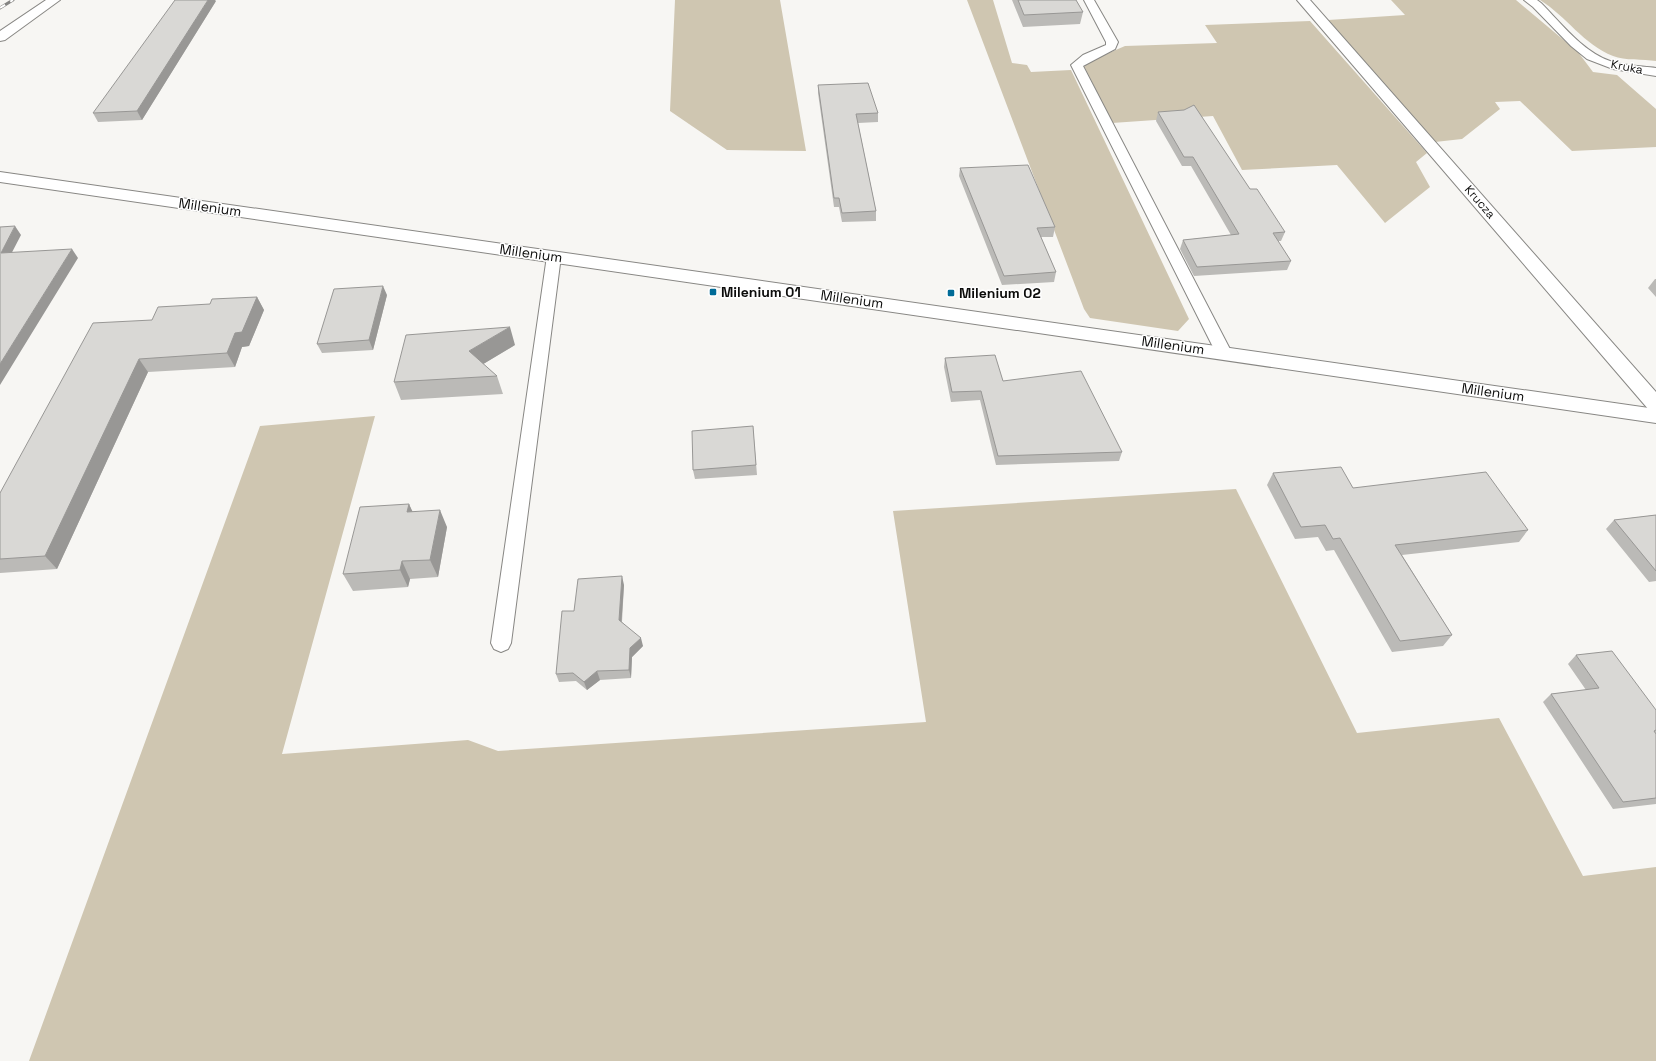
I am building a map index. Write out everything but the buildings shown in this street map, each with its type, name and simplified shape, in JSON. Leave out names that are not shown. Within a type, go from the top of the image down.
[{"type":"street","points":[[0,37],[54,0]]},
{"type":"street","name":"Krucza","points":[[1303,0],[1656,405]]},
{"type":"street","name":"Millenium","points":[[0,177],[1656,416]]},
{"type":"lane","points":[[1089,0],[1112,42],[1111,47],[1080,61],[1077,65],[1224,353]]},
{"type":"lane","name":"Kruka","points":[[1529,0],[1537,5],[1584,51],[1599,61],[1626,68],[1656,72]]},
{"type":"lane","points":[[501,643],[554,256]]},
{"type":"shaded area","points":[[675,0],[780,0],[806,151],[727,150],[670,111]]},
{"type":"shaded area","points":[[967,0],[993,0],[1012,63],[1027,65],[1031,72],[1071,70],[1189,319],[1178,331],[1090,318],[1084,309]]},
{"type":"shaded area","points":[[1391,0],[1516,0],[1578,52],[1593,72],[1617,75],[1656,109],[1656,147],[1572,151],[1520,101],[1495,102],[1500,109],[1462,139],[1435,142],[1328,20],[1405,15]]},
{"type":"shaded area","points":[[1540,0],[1656,0],[1656,61],[1623,59],[1603,51],[1584,38]]},
{"type":"shaded area","points":[[1310,21],[1427,153],[1416,162],[1430,187],[1385,223],[1337,165],[1242,170],[1213,116],[1112,123],[1083,64],[1125,46],[1217,43],[1205,25]]},
{"type":"shaded area","points":[[375,416],[282,754],[468,740],[498,751],[926,722],[893,511],[1236,489],[1357,733],[1499,718],[1583,876],[1656,867],[1656,1061],[29,1061],[260,426]]},
{"type":"railway","points":[[0,8],[13,0]]},
{"type":"place","name":"Milenium 01","points":[[713,292]]},
{"type":"place","name":"Milenium 02","points":[[951,293]]}]
